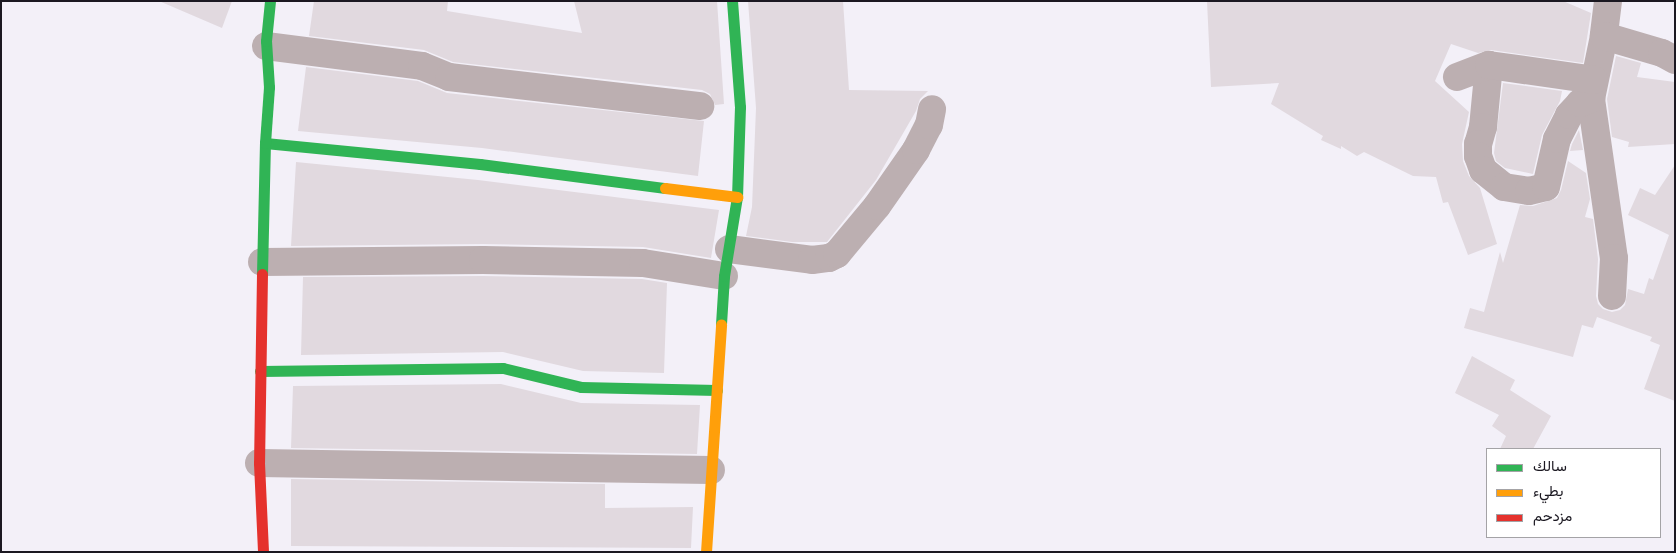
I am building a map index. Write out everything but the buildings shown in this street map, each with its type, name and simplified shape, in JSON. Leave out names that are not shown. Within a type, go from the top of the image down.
[{"type":"street","points":[[263,552],[259,463],[260,371],[265,143],[269,87],[266,46],[270,1]]},
{"type":"street","points":[[706,552],[724,276],[737,197],[740,107],[732,1]]},
{"type":"street","points":[[1608,1],[1604,36],[1593,90],[1614,258],[1612,296]]},
{"type":"street","points":[[1604,36],[1662,53],[1675,60]]},
{"type":"street","points":[[266,46],[422,66],[448,77],[700,106]]},
{"type":"street","points":[[1457,78],[1489,65],[1593,90]]},
{"type":"street","points":[[1489,65],[1478,156],[1483,170],[1504,187],[1529,191],[1546,187],[1557,139],[1569,115],[1593,90]]},
{"type":"street","points":[[729,249],[812,260],[829,258],[837,254],[876,206],[916,150],[929,125],[932,109]]},
{"type":"street","points":[[265,143],[480,164],[737,197]]},
{"type":"street","points":[[262,262],[483,260],[643,263],[724,276]]},
{"type":"street","points":[[260,371],[503,368],[581,387],[717,390]]},
{"type":"street","points":[[259,463],[454,464],[711,470]]},
{"type":"traffic: fast","points":[[262,274],[265,143],[269,87],[266,41],[270,1]]},
{"type":"traffic: fast","points":[[721,324],[724,276],[737,197],[740,107],[732,1]]},
{"type":"traffic: fast","points":[[265,143],[480,164],[665,188]]},
{"type":"traffic: fast","points":[[260,371],[503,368],[581,387],[717,390]]},
{"type":"traffic: slow","points":[[665,188],[737,197]]},
{"type":"traffic: slow","points":[[706,552],[721,324]]},
{"type":"traffic: jam","points":[[262,274],[259,463],[263,552]]}]
